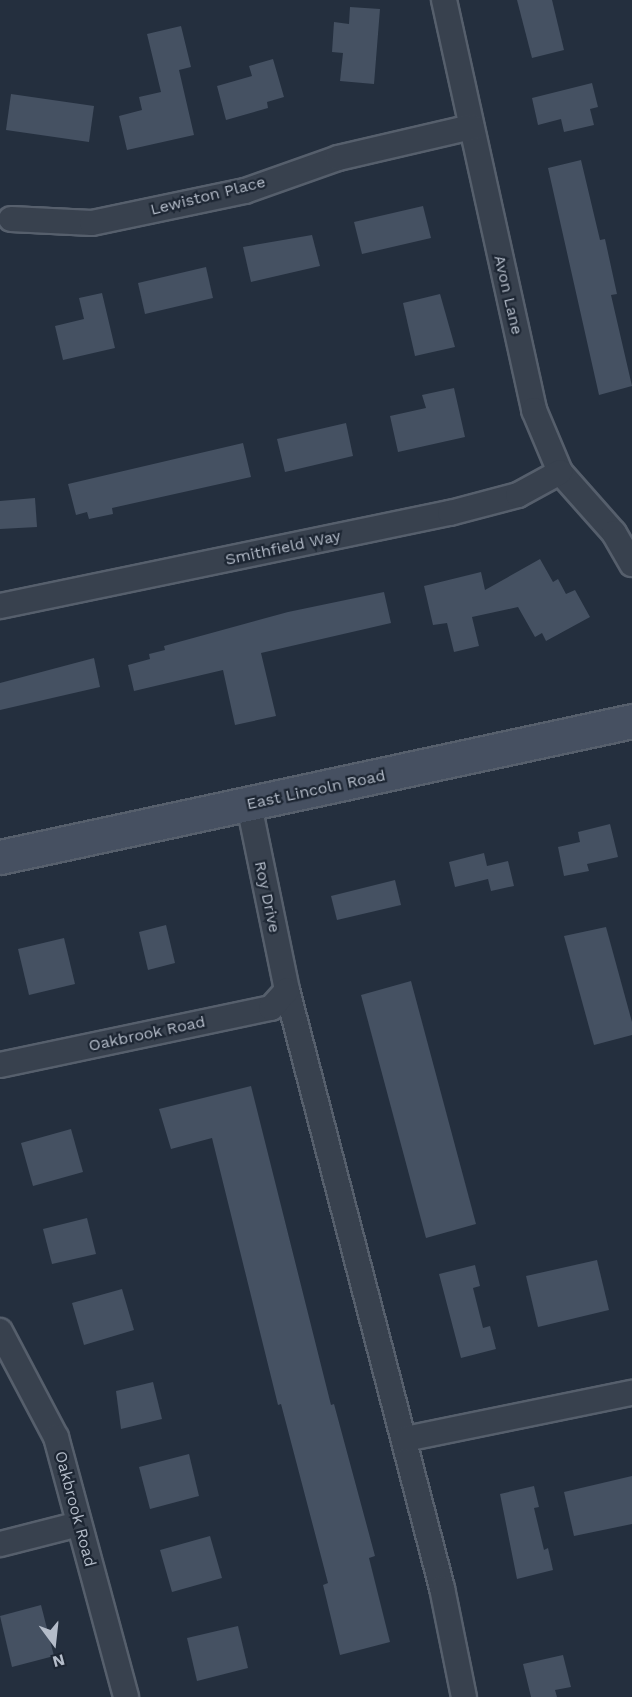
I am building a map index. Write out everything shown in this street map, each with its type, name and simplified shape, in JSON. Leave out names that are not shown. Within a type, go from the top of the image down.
[{"type":"main road","name":"East Lincoln Road","points":[[0,857],[632,721]]},
{"type":"street","name":"Avon Lane","points":[[444,0],[534,410],[561,472],[614,533],[632,564]]},
{"type":"street","name":"Lewiston Place","points":[[11,219],[92,223],[245,191],[338,158],[471,127]]},
{"type":"street","name":"Smithfield Way","points":[[0,606],[450,513],[518,495],[561,472]]},
{"type":"street","name":"Roy Drive","points":[[249,805],[287,990],[405,1439],[442,1588],[464,1697]]},
{"type":"street","name":"Oakbrook Road","points":[[0,1065],[271,1008],[287,990]]},
{"type":"street","name":"Oakbrook Road","points":[[0,1332],[56,1437],[126,1697]]},
{"type":"street","points":[[405,1439],[632,1393]]},
{"type":"street","points":[[0,1545],[79,1524]]},
{"type":"building","points":[[517,0],[552,0],[564,50],[532,58]]},
{"type":"building","points":[[350,7],[380,9],[374,84],[340,81],[343,53],[332,52],[334,22],[349,24]]},
{"type":"building","points":[[181,26],[191,67],[179,70],[194,135],[127,150],[119,116],[142,110],[139,97],[161,92],[147,34]]},
{"type":"building","points":[[273,59],[284,97],[267,102],[268,108],[226,120],[217,86],[252,76],[249,66]]},
{"type":"building","points":[[592,83],[598,107],[590,109],[594,125],[564,132],[561,119],[538,125],[532,98]]},
{"type":"building","points":[[11,94],[94,106],[89,142],[6,130]]},
{"type":"building","points":[[581,160],[600,240],[605,239],[617,294],[611,295],[632,386],[599,395],[548,168]]},
{"type":"building","points":[[423,206],[431,238],[362,254],[354,222]]},
{"type":"building","points":[[312,235],[320,266],[251,282],[243,247]]},
{"type":"building","points":[[206,267],[213,298],[145,314],[138,283]]},
{"type":"building","points":[[102,293],[115,348],[63,360],[55,326],[84,319],[79,298]]},
{"type":"building","points":[[440,294],[455,347],[415,356],[403,303]]},
{"type":"building","points":[[454,388],[465,437],[398,452],[390,416],[426,408],[422,395]]},
{"type":"building","points":[[346,423],[353,456],[285,472],[277,439]]},
{"type":"building","points":[[243,443],[251,477],[112,508],[113,514],[89,519],[87,512],[76,515],[68,484]]},
{"type":"building","points":[[35,498],[37,527],[0,529],[0,501]]},
{"type":"building","points":[[540,559],[553,582],[558,579],[566,594],[575,590],[590,617],[546,641],[542,633],[535,637],[518,607],[472,617],[479,646],[454,652],[447,623],[433,625],[424,586],[481,572],[485,590]]},
{"type":"building","points":[[384,592],[391,623],[261,653],[276,716],[235,725],[223,670],[134,691],[128,665],[150,659],[149,654],[165,650],[164,646],[288,612]]},
{"type":"building","points":[[94,658],[100,687],[0,710],[0,683]]},
{"type":"building","points":[[610,824],[618,857],[587,864],[589,871],[564,876],[558,847],[580,842],[578,832]]},
{"type":"building","points":[[484,853],[487,866],[508,861],[514,886],[491,891],[488,879],[455,887],[449,862]]},
{"type":"building","points":[[395,880],[401,905],[337,920],[331,896]]},
{"type":"building","points":[[166,925],[175,963],[148,970],[139,932]]},
{"type":"building","points":[[606,927],[632,1022],[632,1035],[594,1045],[564,936]]},
{"type":"building","points":[[64,938],[75,984],[29,995],[18,949]]},
{"type":"building","points":[[411,981],[476,1224],[426,1238],[361,995]]},
{"type":"building","points":[[251,1086],[331,1405],[334,1404],[375,1556],[369,1558],[390,1642],[340,1655],[323,1585],[328,1583],[281,1404],[278,1405],[212,1138],[171,1149],[159,1109]]},
{"type":"building","points":[[71,1129],[83,1172],[33,1186],[21,1143]]},
{"type":"building","points":[[87,1218],[96,1254],[52,1264],[43,1229]]},
{"type":"building","points":[[597,1260],[609,1310],[538,1327],[526,1276]]},
{"type":"building","points":[[475,1265],[480,1286],[473,1288],[483,1328],[490,1326],[496,1349],[461,1358],[439,1274]]},
{"type":"building","points":[[122,1289],[134,1330],[84,1345],[72,1303]]},
{"type":"building","points":[[153,1382],[162,1419],[121,1429],[116,1391]]},
{"type":"building","points":[[189,1454],[199,1496],[150,1509],[139,1467]]},
{"type":"building","points":[[632,1476],[632,1524],[574,1536],[564,1492]]},
{"type":"building","points":[[534,1486],[539,1507],[534,1508],[544,1550],[548,1548],[553,1570],[517,1579],[500,1494]]},
{"type":"building","points":[[210,1536],[222,1578],[172,1592],[160,1550]]},
{"type":"building","points":[[41,1605],[54,1656],[12,1667],[0,1616]]},
{"type":"building","points":[[238,1626],[248,1668],[197,1681],[187,1638]]},
{"type":"building","points":[[563,1655],[571,1687],[555,1690],[557,1697],[531,1697],[523,1664]]}]
